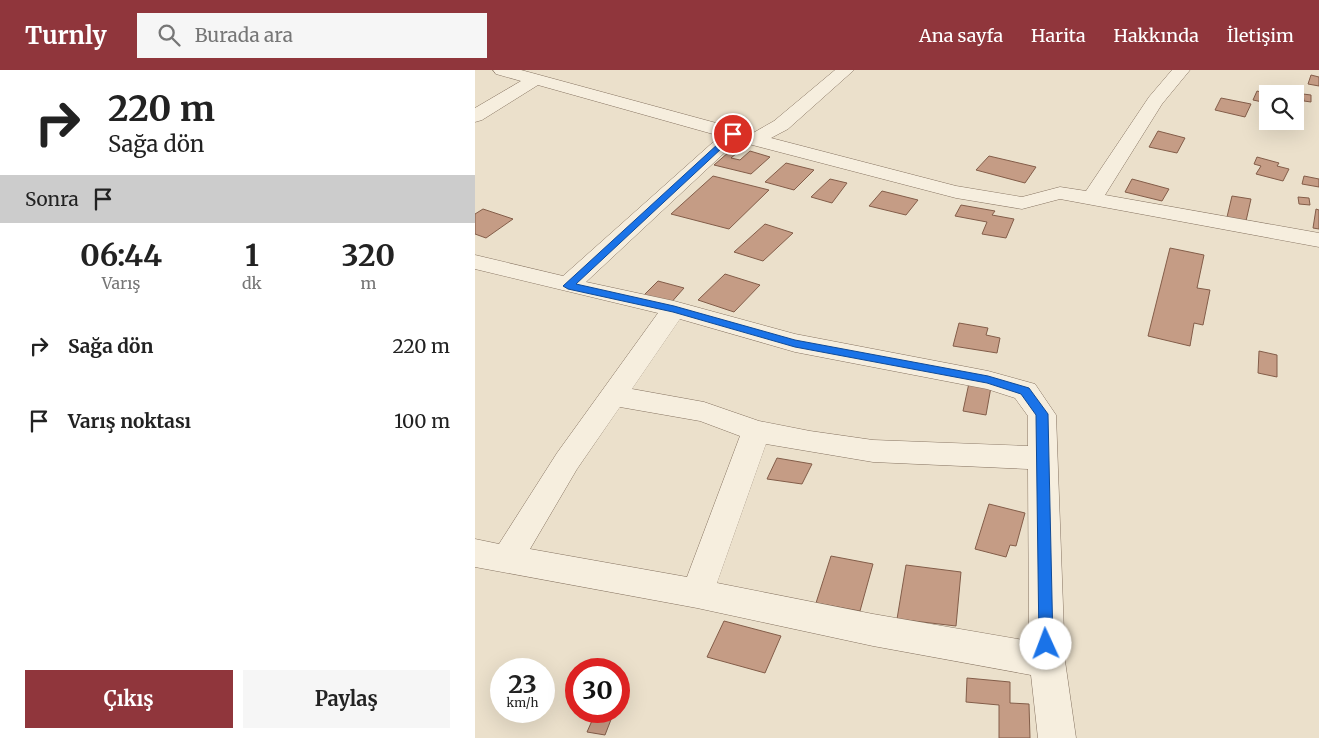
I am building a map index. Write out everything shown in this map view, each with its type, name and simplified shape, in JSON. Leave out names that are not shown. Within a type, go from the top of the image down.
[{"type":"street","points":[[502,70],[829,160],[957,192],[1022,203],[1060,193],[1236,227],[1319,240]]},
{"type":"street","points":[[756,139],[781,125],[845,70]]},
{"type":"street","points":[[1092,198],[1155,101],[1181,70]]},
{"type":"street","points":[[475,116],[536,79]]},
{"type":"street","points":[[568,286],[733,134]]},
{"type":"street","points":[[475,262],[568,286],[674,309],[795,343],[988,380],[1025,391],[1042,414],[1047,661],[1057,738]]},
{"type":"street","points":[[674,309],[615,396],[567,461],[491,556],[697,593],[873,630],[1047,661]]},
{"type":"street","points":[[615,396],[703,412],[756,431],[873,452],[1042,458]]},
{"type":"street","points":[[697,593],[756,431]]},
{"type":"building","points":[[1311,75],[1319,77],[1319,86],[1308,84]]},
{"type":"building","points":[[1257,91],[1259,92],[1259,101],[1253,100]]},
{"type":"building","points":[[1304,94],[1311,95],[1311,102],[1304,101]]},
{"type":"building","points":[[1221,98],[1251,104],[1245,117],[1215,110]]},
{"type":"building","points":[[1158,131],[1185,138],[1177,153],[1149,147]]},
{"type":"building","points":[[737,145],[744,147],[731,158],[740,160],[750,151],[770,157],[751,174],[714,165]]},
{"type":"building","points":[[989,156],[1036,167],[1025,183],[976,170]]},
{"type":"building","points":[[1257,157],[1279,163],[1277,166],[1289,169],[1283,181],[1256,174],[1261,166],[1254,164]]},
{"type":"building","points":[[786,163],[814,170],[794,190],[765,182]]},
{"type":"building","points":[[713,176],[769,190],[729,229],[671,214]]},
{"type":"building","points":[[1304,176],[1319,179],[1319,187],[1302,184]]},
{"type":"building","points":[[830,179],[847,183],[832,203],[811,197]]},
{"type":"building","points":[[1132,179],[1169,189],[1162,201],[1125,192]]},
{"type":"building","points":[[882,191],[918,200],[906,215],[869,206]]},
{"type":"building","points":[[1232,196],[1251,199],[1246,221],[1227,217]]},
{"type":"building","points":[[1298,197],[1309,198],[1310,205],[1299,204]]},
{"type":"building","points":[[961,205],[995,211],[992,215],[1014,219],[1006,238],[982,234],[987,222],[955,216]]},
{"type":"building","points":[[483,209],[513,219],[486,238],[475,234],[475,214]]},
{"type":"building","points":[[1316,209],[1319,210],[1319,229],[1313,228]]},
{"type":"building","points":[[765,224],[793,233],[763,261],[734,252]]},
{"type":"building","points":[[1170,248],[1204,255],[1197,288],[1210,290],[1203,325],[1194,323],[1190,346],[1148,336]]},
{"type":"building","points":[[725,274],[760,285],[734,312],[698,300]]},
{"type":"building","points":[[658,281],[684,288],[669,305],[642,297]]},
{"type":"building","points":[[959,323],[988,328],[986,335],[1000,338],[997,353],[953,346]]},
{"type":"building","points":[[1259,351],[1277,355],[1277,377],[1258,373]]},
{"type":"building","points":[[969,383],[991,387],[986,415],[963,411]]},
{"type":"building","points":[[777,458],[812,464],[802,484],[767,479]]},
{"type":"building","points":[[989,504],[1025,513],[1016,546],[1010,545],[1006,557],[975,549]]},
{"type":"building","points":[[831,556],[873,564],[860,611],[816,603]]},
{"type":"building","points":[[906,565],[961,572],[956,626],[897,619]]},
{"type":"building","points":[[724,621],[781,636],[765,673],[707,657]]},
{"type":"building","points":[[967,678],[1010,682],[1010,703],[1029,704],[1030,738],[999,738],[999,705],[966,702]]},
{"type":"building","points":[[591,723],[610,723],[605,735],[587,732]]},
{"type":"route","points":[[733,134],[568,286],[674,309],[795,343],[988,380],[1025,391],[1042,414],[1046,644]]}]
